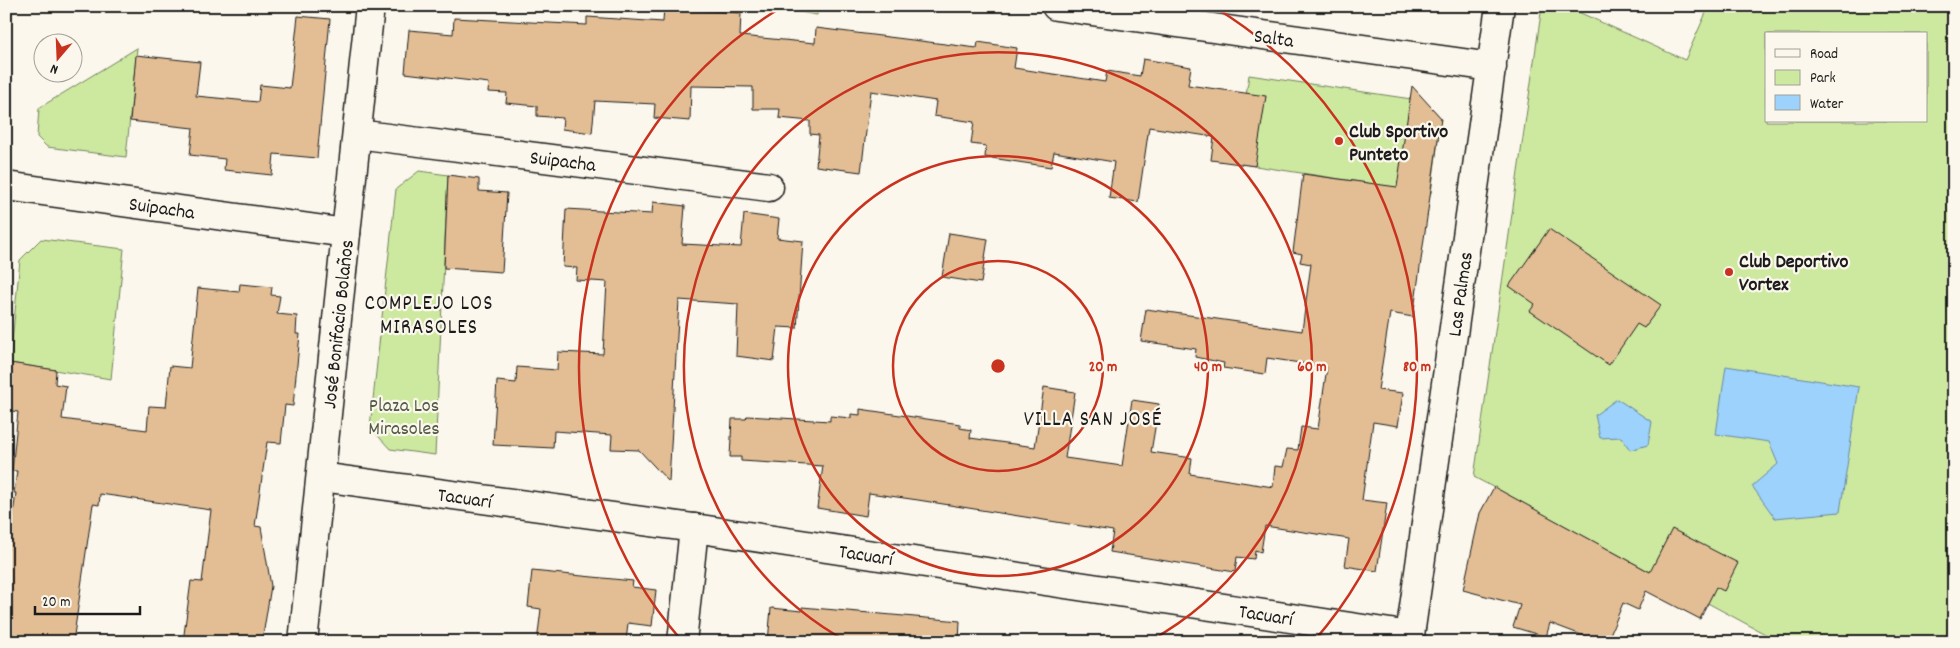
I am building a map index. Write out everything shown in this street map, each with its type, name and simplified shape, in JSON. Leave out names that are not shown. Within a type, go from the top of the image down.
[{"type":"street","name":"José Bonifacio Bolaños","points":[[303,642],[370,6]]},
{"type":"street","name":"Salta","points":[[1056,6],[1492,67]]},
{"type":"street","name":"Las Palmas","points":[[1410,639],[1500,6]]},
{"type":"street","name":"Suipacha","points":[[357,134],[769,187]]},
{"type":"street","name":"Suipacha","points":[[6,186],[346,233]]},
{"type":"street","name":"Tacuarí","points":[[321,478],[694,528],[1410,639]]},
{"type":"street","points":[[682,642],[694,528]]},
{"type":"green space","points":[[764,6],[818,6],[817,15]]},
{"type":"green space","name":"Club Deportivo Vortex","points":[[1542,6],[1565,6],[1685,60],[1709,6],[1954,6],[1954,642],[1780,642],[1474,477]]},
{"type":"green space","points":[[137,48],[126,157],[47,147],[37,137],[39,108]]},
{"type":"green space","name":"Club Sportivo Punteto","points":[[1249,75],[1425,101],[1441,118],[1431,193],[1236,163]]},
{"type":"green space","name":"Plaza Los Mirasoles","points":[[419,171],[448,175],[435,455],[390,449],[370,427],[396,189]]},
{"type":"green space","points":[[41,239],[124,249],[111,379],[10,363],[20,260]]},
{"type":"water","points":[[1726,366],[1859,387],[1840,512],[1775,518],[1752,486],[1778,464],[1769,442],[1716,434]]},
{"type":"water","points":[[1617,399],[1652,422],[1648,445],[1630,450],[1621,437],[1600,438],[1595,415]]},
{"type":"building","points":[[664,6],[695,6],[695,10],[741,13],[740,36],[815,43],[816,28],[977,48],[978,42],[1017,48],[1014,68],[1105,82],[1107,71],[1140,76],[1143,59],[1191,67],[1188,85],[1266,96],[1255,166],[1211,160],[1214,137],[1149,127],[1138,202],[1109,198],[1114,162],[1054,152],[1051,167],[985,157],[986,146],[971,144],[974,122],[934,116],[936,101],[871,91],[861,172],[816,166],[819,135],[810,134],[810,121],[779,118],[780,109],[753,109],[753,87],[691,86],[690,121],[654,118],[655,104],[595,101],[592,133],[562,129],[563,118],[537,116],[537,106],[506,103],[507,93],[488,92],[489,83],[405,73],[409,30],[453,34],[454,18],[587,25],[587,17],[663,22]]},
{"type":"building","points":[[298,16],[330,19],[317,158],[274,154],[272,175],[224,170],[225,159],[190,155],[193,128],[130,121],[136,55],[200,62],[196,96],[258,102],[260,85],[290,88]]},
{"type":"building","points":[[1412,86],[1441,118],[1413,317],[1390,313],[1378,390],[1403,393],[1398,426],[1373,422],[1362,500],[1387,503],[1377,571],[1345,566],[1349,539],[1265,526],[1261,552],[1255,550],[1254,559],[1237,557],[1235,572],[1110,552],[1113,531],[918,500],[869,493],[866,516],[817,508],[823,466],[741,461],[741,457],[730,457],[732,419],[746,419],[747,416],[830,421],[830,416],[851,418],[851,414],[860,415],[860,409],[960,424],[960,428],[971,430],[970,438],[1035,447],[1044,387],[1075,392],[1065,458],[1122,466],[1132,400],[1159,404],[1151,452],[1192,458],[1190,474],[1273,487],[1275,466],[1283,467],[1287,449],[1298,450],[1301,427],[1318,429],[1327,367],[1267,358],[1265,374],[1223,368],[1224,363],[1195,357],[1196,349],[1141,341],[1146,309],[1302,331],[1311,264],[1300,262],[1302,254],[1293,252],[1303,174],[1397,187]]},
{"type":"building","points":[[448,175],[479,179],[479,191],[507,193],[502,272],[444,268]]},
{"type":"building","points":[[653,202],[685,206],[682,244],[741,247],[744,214],[779,219],[777,238],[803,241],[797,328],[778,327],[774,361],[736,356],[738,304],[679,300],[669,482],[639,450],[611,449],[612,435],[554,431],[553,448],[493,445],[497,381],[516,383],[517,367],[557,370],[558,352],[603,354],[607,282],[576,280],[577,268],[563,267],[566,209],[652,214]]},
{"type":"building","points":[[1549,229],[1661,305],[1644,328],[1637,324],[1609,365],[1530,311],[1535,304],[1509,286]]},
{"type":"building","points":[[949,233],[988,239],[981,283],[942,277]]},
{"type":"building","points":[[240,284],[272,287],[271,295],[280,296],[277,314],[297,316],[296,334],[300,334],[293,406],[285,405],[281,443],[267,442],[255,526],[261,527],[271,586],[262,642],[183,642],[191,581],[202,582],[211,510],[100,494],[99,505],[93,504],[73,642],[6,642],[6,564],[16,493],[14,493],[17,471],[12,471],[18,412],[6,410],[10,363],[56,370],[55,384],[66,386],[62,419],[147,430],[149,406],[166,407],[170,366],[190,368],[198,288],[239,292]]},
{"type":"building","points":[[1494,487],[1650,572],[1672,529],[1738,563],[1724,591],[1716,587],[1700,619],[1646,591],[1638,610],[1623,603],[1607,642],[1600,642],[1550,623],[1546,637],[1513,627],[1520,605],[1463,590],[1480,513]]},
{"type":"building","points":[[532,571],[633,581],[632,587],[656,590],[652,626],[628,623],[626,642],[537,642],[541,609],[528,607]]},
{"type":"building","points":[[802,607],[960,621],[959,642],[768,642],[771,608],[802,611]]},
{"type":"place","name":"Club Sportivo Punteto","points":[[1339,141]]},
{"type":"place","name":"Club Deportivo Vortex","points":[[1729,272]]},
{"type":"district","name":"COMPLEJO LOS MIRASOLES","points":[[429,314]]},
{"type":"district","name":"VILLA SAN JOSÉ","points":[[1093,418]]}]
